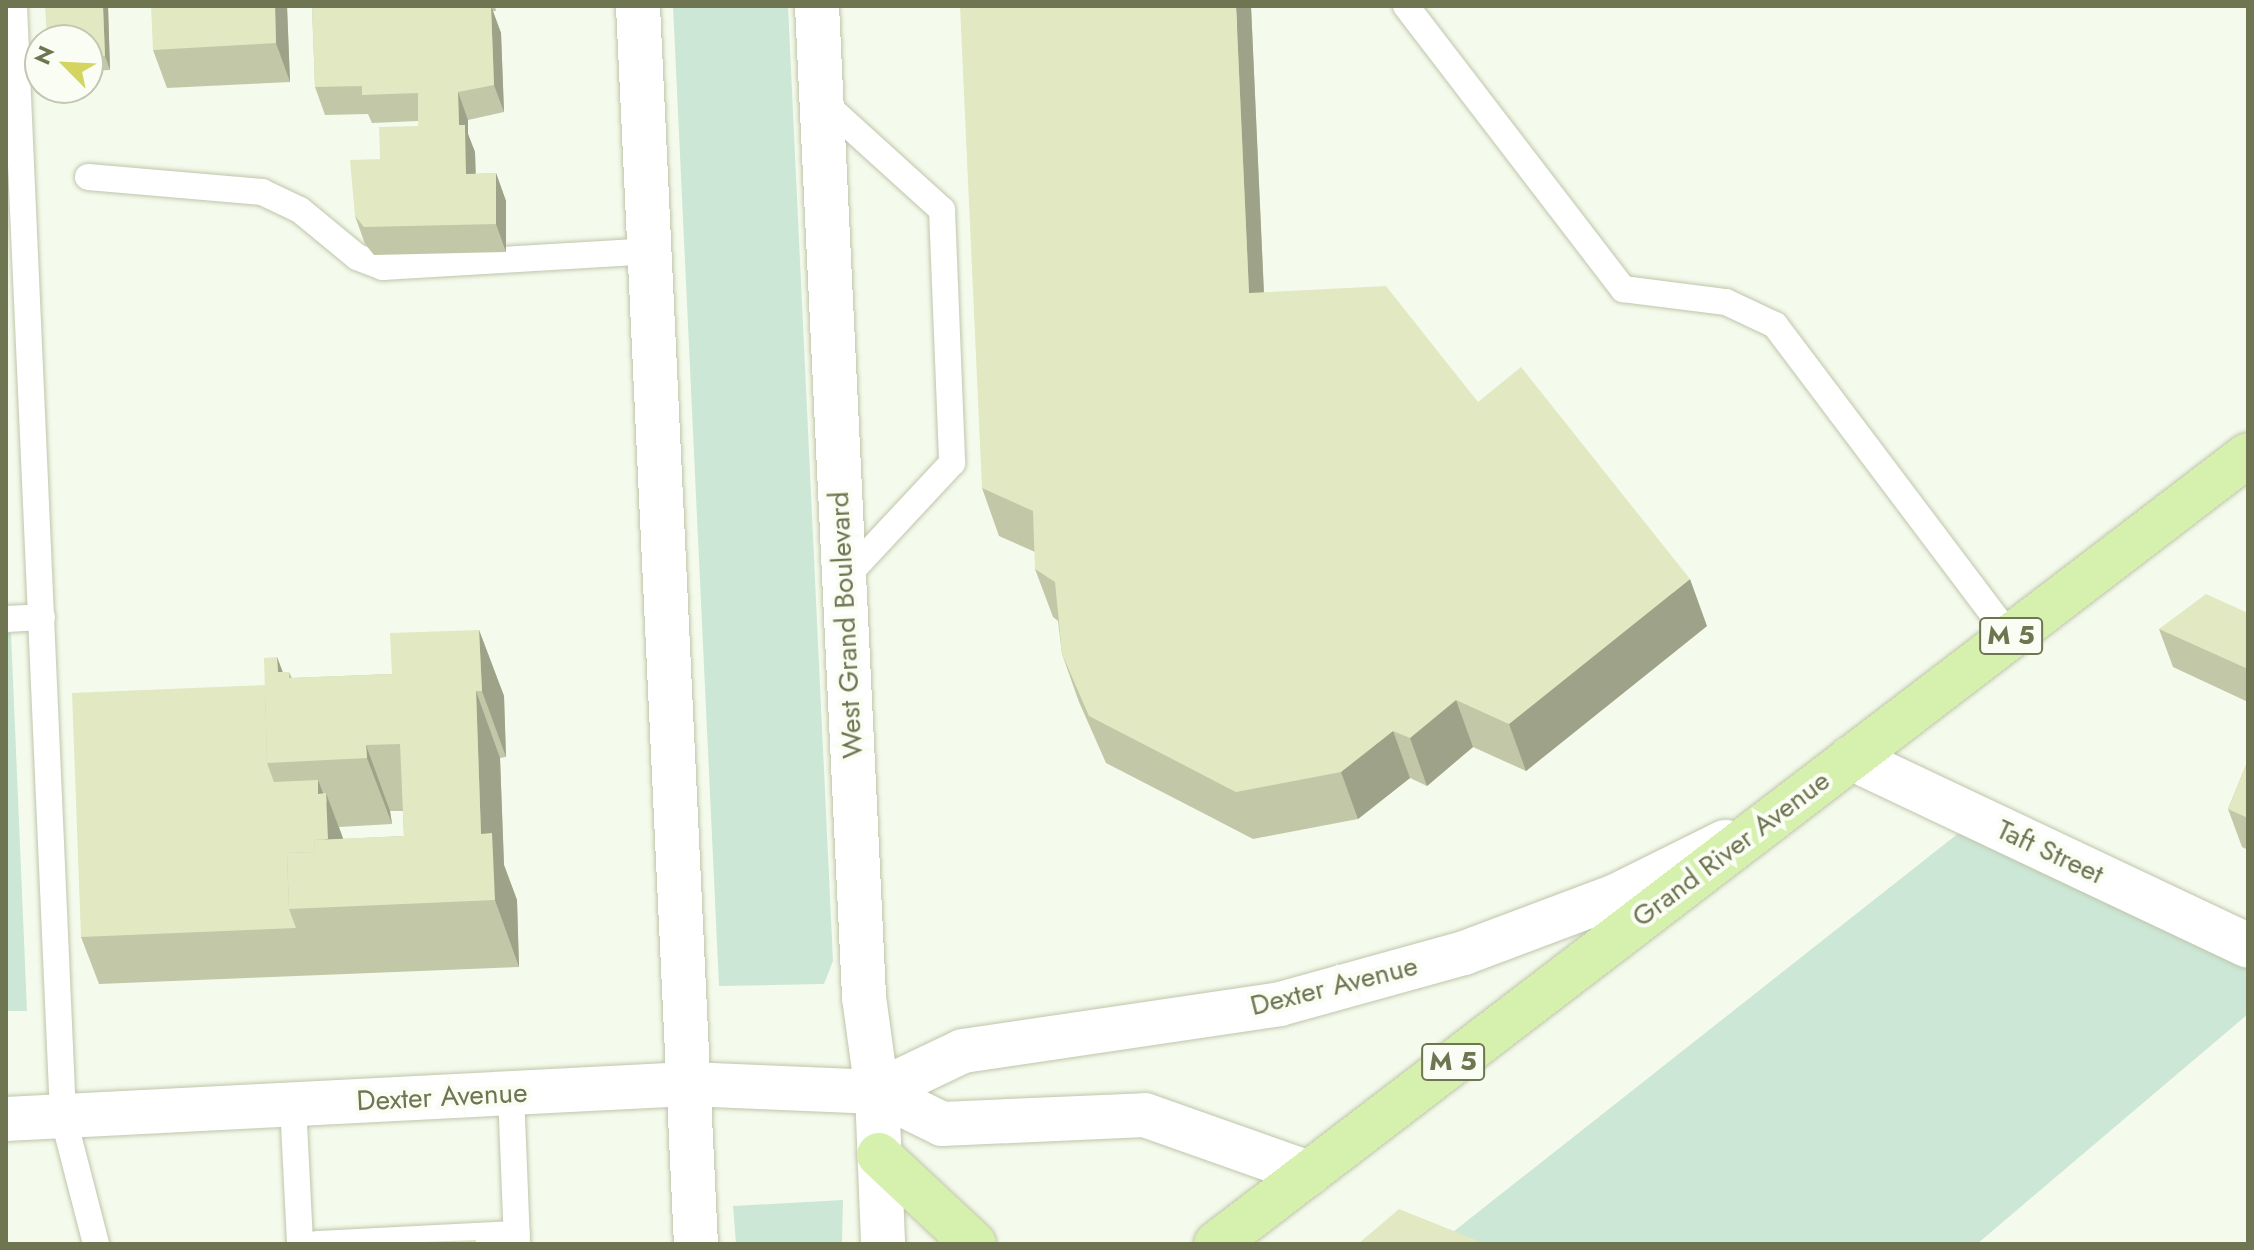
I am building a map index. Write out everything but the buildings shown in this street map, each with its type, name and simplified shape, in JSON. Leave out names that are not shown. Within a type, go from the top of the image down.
[{"type":"main road","name":"Grand River Avenue","points":[[1216,1244],[2248,455]]},
{"type":"main road","points":[[879,1155],[974,1244]]},
{"type":"street","points":[[638,6],[696,1244]]},
{"type":"street","name":"West Grand Boulevard","points":[[817,6],[864,997],[877,1092],[883,1244]]},
{"type":"street","name":"Taft Street","points":[[1851,758],[2248,946]]},
{"type":"street","name":"Dexter Avenue","points":[[877,1092],[963,1051],[1280,1004],[1464,953],[1616,896],[1774,818]]},
{"type":"street","name":"Dexter Avenue","points":[[6,1119],[688,1084],[877,1092],[942,1124],[1145,1115],[1309,1173]]},
{"type":"lane","points":[[14,6],[63,1116],[96,1244]]},
{"type":"lane","points":[[1406,6],[1623,289],[1726,302],[1775,325],[2010,637]]},
{"type":"lane","points":[[822,101],[942,210],[952,463],[844,579]]},
{"type":"lane","points":[[88,177],[262,192],[300,210],[357,257],[383,267],[649,251]]},
{"type":"lane","points":[[6,619],[42,617]]},
{"type":"lane","points":[[317,1244],[517,1239],[511,1093]]},
{"type":"lane","points":[[293,1104],[300,1244]]},
{"type":"green space","points":[[673,6],[788,6],[833,961],[824,984],[719,986]]},
{"type":"green space","points":[[6,633],[11,633],[27,1011],[6,1011]]},
{"type":"green space","points":[[1960,832],[2248,969],[2248,1014],[1977,1244],[1439,1243]]},
{"type":"green space","points":[[843,1200],[842,1244],[736,1244],[733,1206]]}]
